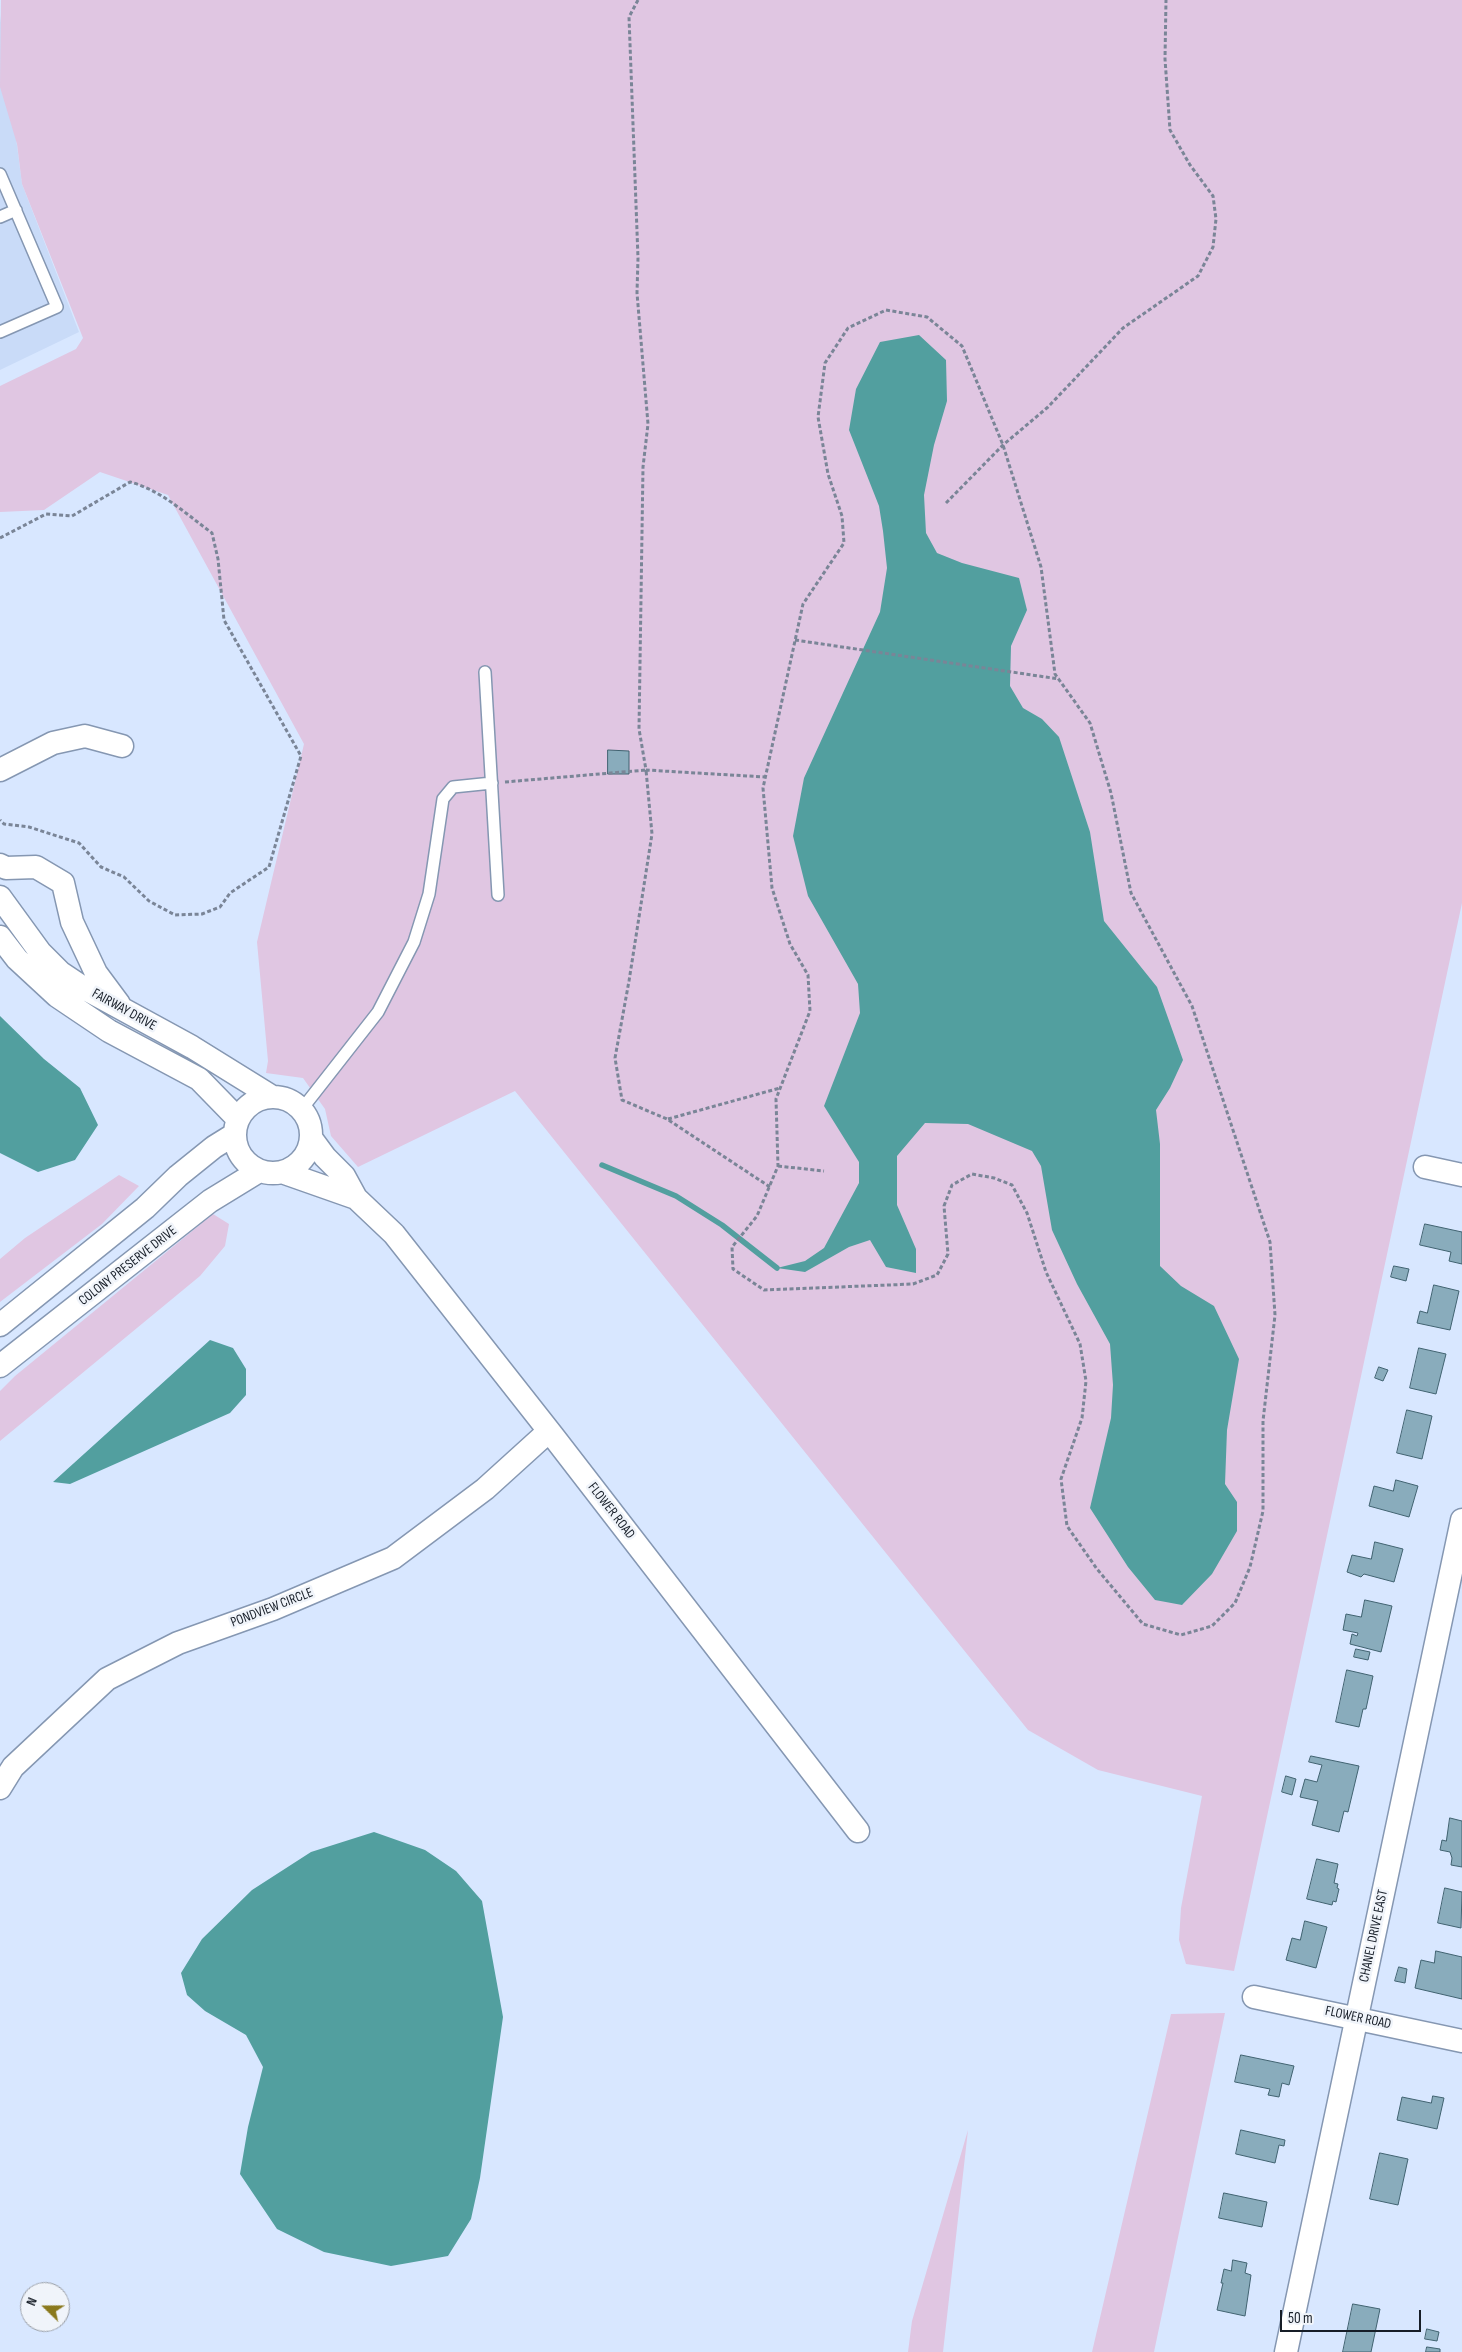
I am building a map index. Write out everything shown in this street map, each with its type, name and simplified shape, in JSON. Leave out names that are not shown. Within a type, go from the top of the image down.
[{"type":"street","points":[[0,770],[53,743],[85,736],[122,746]]},
{"type":"street","points":[[2,871],[36,867],[62,882],[72,922],[96,973],[122,1009]]},
{"type":"street","name":"FAIRWAY DRIVE","points":[[0,897],[40,952],[61,973],[192,1047],[271,1096]]},
{"type":"street","name":"FAIRWAY DRIVE","points":[[0,937],[23,966],[57,996],[109,1032],[199,1079],[236,1127]]},
{"type":"street","points":[[271,1096],[290,1100],[302,1109],[310,1123],[311,1138],[310,1146],[302,1160],[282,1172],[260,1171],[241,1156],[235,1142],[236,1127],[242,1112],[253,1102],[271,1096]]},
{"type":"street","points":[[0,1325],[145,1208],[178,1176],[236,1127]]},
{"type":"street","name":"FLOWER ROAD","points":[[311,1138],[325,1157],[344,1176],[356,1198],[394,1234],[858,1831]]},
{"type":"street","points":[[1425,1168],[1462,1175]]},
{"type":"street","name":"COLONY PRESERVE DRIVE","points":[[0,1366],[210,1201],[260,1171]]},
{"type":"street","name":"FLOWER ROAD","points":[[282,1172],[328,1186],[356,1198]]},
{"type":"street","name":"PONDVIEW CIRCLE","points":[[0,1788],[14,1767],[107,1679],[178,1643],[273,1609],[393,1558],[485,1489],[549,1431]]},
{"type":"street","name":"CHANEL DRIVE EAST","points":[[1286,2352],[1462,1520]]},
{"type":"street","name":"FLOWER ROAD","points":[[1254,1996],[1462,2041]]},
{"type":"lane","points":[[0,174],[57,307],[0,332]]},
{"type":"lane","points":[[0,217],[16,210]]},
{"type":"lane","points":[[486,672],[498,894]]},
{"type":"lane","points":[[302,1109],[378,1012],[414,942],[429,894],[443,799],[453,788],[492,783]]},
{"type":"path","points":[[638,0],[629,17],[638,258],[637,293],[648,424],[642,467],[639,728],[646,770],[652,834],[615,1058],[622,1100],[667,1119],[770,1187]]},
{"type":"path","points":[[946,503],[1004,445],[1048,407],[1123,328],[1198,276],[1212,247],[1216,219],[1213,196],[1190,165],[1170,130],[1165,59],[1166,0]]},
{"type":"path","points":[[886,310],[927,317],[962,346],[1004,445],[1041,567],[1055,674],[1090,723],[1111,794],[1131,893],[1192,1006],[1270,1242],[1275,1315],[1263,1421],[1263,1511],[1250,1567],[1235,1603],[1212,1626],[1181,1635],[1143,1624],[1097,1569],[1067,1526],[1061,1479],[1082,1418],[1086,1381],[1080,1344],[1046,1272],[1027,1212],[1012,1185],[994,1178],[972,1174],[952,1185],[944,1206],[948,1254],[937,1275],[914,1284],[764,1290],[733,1270],[732,1247],[757,1216],[778,1166],[776,1099],[810,1011],[808,975],[790,944],[772,888],[763,788],[803,604],[844,543],[842,516],[828,474],[818,417],[825,363],[848,328],[886,310]]},
{"type":"path","points":[[0,538],[46,514],[72,516],[130,482],[144,486],[212,532],[218,559],[224,620],[301,756],[269,867],[230,893],[220,906],[202,914],[175,915],[149,901],[124,877],[101,868],[79,843],[29,827],[4,824],[0,820]]},
{"type":"path","points":[[795,640],[1059,680]]},
{"type":"path","points":[[492,783],[646,770],[765,777]]},
{"type":"path","points":[[667,1119],[780,1088]]},
{"type":"path","points":[[778,1166],[824,1171]]},
{"type":"shaded area","points":[[1,0],[1462,0],[1462,903],[1234,1971],[1186,1964],[1179,1940],[1181,1908],[1202,1796],[1098,1770],[1028,1730],[515,1091],[358,1167],[331,1136],[325,1109],[303,1078],[266,1073],[268,1061],[257,942],[304,744],[168,495],[100,472],[44,510],[0,512],[0,386],[76,349],[83,338],[22,184],[17,144],[0,87]]},
{"type":"shaded area","points":[[0,15],[22,184],[79,332],[0,370]]},
{"type":"shaded area","points":[[919,335],[946,360],[947,401],[934,445],[924,495],[926,533],[937,553],[962,563],[1019,578],[1027,610],[1011,646],[1010,686],[1023,708],[1042,719],[1059,737],[1090,832],[1104,921],[1157,987],[1183,1060],[1170,1088],[1156,1110],[1160,1144],[1160,1266],[1181,1286],[1214,1306],[1239,1359],[1227,1430],[1225,1484],[1237,1502],[1237,1531],[1212,1574],[1182,1605],[1155,1600],[1128,1567],[1090,1508],[1111,1418],[1113,1385],[1110,1344],[1077,1284],[1052,1230],[1041,1166],[1032,1151],[968,1124],[925,1123],[897,1156],[897,1205],[916,1249],[916,1273],[886,1267],[870,1240],[849,1247],[805,1272],[777,1268],[805,1261],[824,1248],[859,1183],[859,1162],[824,1106],[860,1013],[858,984],[808,896],[793,836],[804,778],[880,612],[887,568],[879,506],[849,430],[856,389],[880,342]]},
{"type":"shaded area","points":[[0,1016],[44,1059],[80,1088],[98,1125],[75,1160],[38,1172],[0,1153]]},
{"type":"shaded area","points":[[119,1175],[139,1186],[102,1224],[0,1302],[0,1259],[25,1238]]},
{"type":"shaded area","points":[[213,1214],[229,1224],[225,1246],[200,1276],[0,1441],[0,1391],[15,1376]]},
{"type":"shaded area","points":[[210,1340],[233,1348],[246,1369],[246,1395],[230,1413],[70,1484],[53,1482]]},
{"type":"shaded area","points":[[374,1832],[425,1850],[456,1871],[482,1901],[503,2017],[480,2178],[471,2219],[448,2256],[391,2266],[324,2252],[277,2229],[240,2174],[248,2127],[263,2067],[246,2035],[205,2011],[187,1995],[181,1973],[202,1939],[252,1890],[311,1852]]},
{"type":"shaded area","points":[[1225,2013],[1154,2352],[1092,2352],[1171,2014]]},
{"type":"shaded area","points":[[968,2130],[943,2352],[908,2352],[912,2321]]},
{"type":"building","points":[[608,750],[629,751],[629,774],[608,774]]},
{"type":"building","points":[[1425,1224],[1462,1232],[1462,1264],[1449,1261],[1451,1252],[1420,1245]]},
{"type":"building","points":[[1394,1266],[1409,1269],[1406,1281],[1391,1277]]},
{"type":"building","points":[[1434,1285],[1459,1291],[1450,1330],[1417,1323],[1420,1311],[1427,1313]]},
{"type":"building","points":[[1419,1348],[1446,1354],[1436,1394],[1410,1388]]},
{"type":"building","points":[[1379,1367],[1388,1370],[1383,1381],[1375,1378]]},
{"type":"building","points":[[1407,1410],[1432,1416],[1422,1459],[1397,1453]]},
{"type":"building","points":[[1396,1480],[1418,1486],[1409,1517],[1369,1506],[1374,1486],[1393,1491]]},
{"type":"building","points":[[1375,1542],[1403,1549],[1394,1582],[1364,1574],[1361,1577],[1347,1572],[1352,1555],[1371,1559]]},
{"type":"building","points":[[1365,1600],[1392,1606],[1381,1652],[1350,1644],[1352,1634],[1357,1636],[1358,1633],[1343,1630],[1346,1614],[1361,1617]]},
{"type":"building","points":[[1356,1649],[1370,1652],[1368,1660],[1354,1657]]},
{"type":"building","points":[[1347,1670],[1373,1676],[1366,1709],[1363,1709],[1359,1727],[1336,1722]]},
{"type":"building","points":[[1311,1756],[1359,1766],[1348,1812],[1344,1811],[1339,1832],[1312,1825],[1318,1801],[1300,1797],[1305,1779],[1317,1782],[1322,1765],[1309,1762]]},
{"type":"building","points":[[1286,1776],[1296,1779],[1292,1795],[1282,1792]]},
{"type":"building","points":[[1450,1818],[1462,1821],[1462,1867],[1451,1865],[1452,1858],[1450,1852],[1440,1850],[1442,1840],[1446,1841]]},
{"type":"building","points":[[1317,1859],[1338,1864],[1334,1883],[1338,1884],[1337,1888],[1339,1889],[1336,1902],[1333,1901],[1332,1905],[1307,1899]]},
{"type":"building","points":[[1445,1888],[1462,1892],[1461,1928],[1438,1923]]},
{"type":"building","points":[[1305,1921],[1327,1927],[1316,1968],[1286,1960],[1292,1938],[1300,1940]]},
{"type":"building","points":[[1436,1951],[1462,1957],[1462,1999],[1415,1988],[1421,1960],[1434,1963]]},
{"type":"building","points":[[1399,1967],[1407,1969],[1405,1983],[1395,1981]]},
{"type":"building","points":[[1241,2055],[1294,2066],[1289,2085],[1282,2083],[1279,2097],[1268,2095],[1270,2089],[1235,2082]]},
{"type":"building","points":[[1433,2096],[1444,2098],[1437,2129],[1397,2120],[1402,2097],[1431,2103]]},
{"type":"building","points":[[1241,2130],[1285,2140],[1284,2146],[1279,2145],[1275,2163],[1236,2154]]},
{"type":"building","points":[[1380,2153],[1408,2159],[1398,2205],[1370,2199]]},
{"type":"building","points":[[1224,2193],[1267,2202],[1262,2227],[1219,2218]]},
{"type":"building","points":[[1233,2260],[1247,2263],[1245,2273],[1251,2275],[1245,2316],[1217,2310],[1224,2269],[1231,2271]]},
{"type":"building","points":[[1353,2304],[1380,2309],[1371,2352],[1343,2352]]},
{"type":"building","points":[[1427,2329],[1439,2332],[1437,2341],[1425,2339]]},
{"type":"building","points":[[1427,2347],[1440,2349],[1440,2352],[1426,2352]]},
{"type":"waterway","points":[[602,1165],[676,1196],[722,1225],[777,1268]]}]
